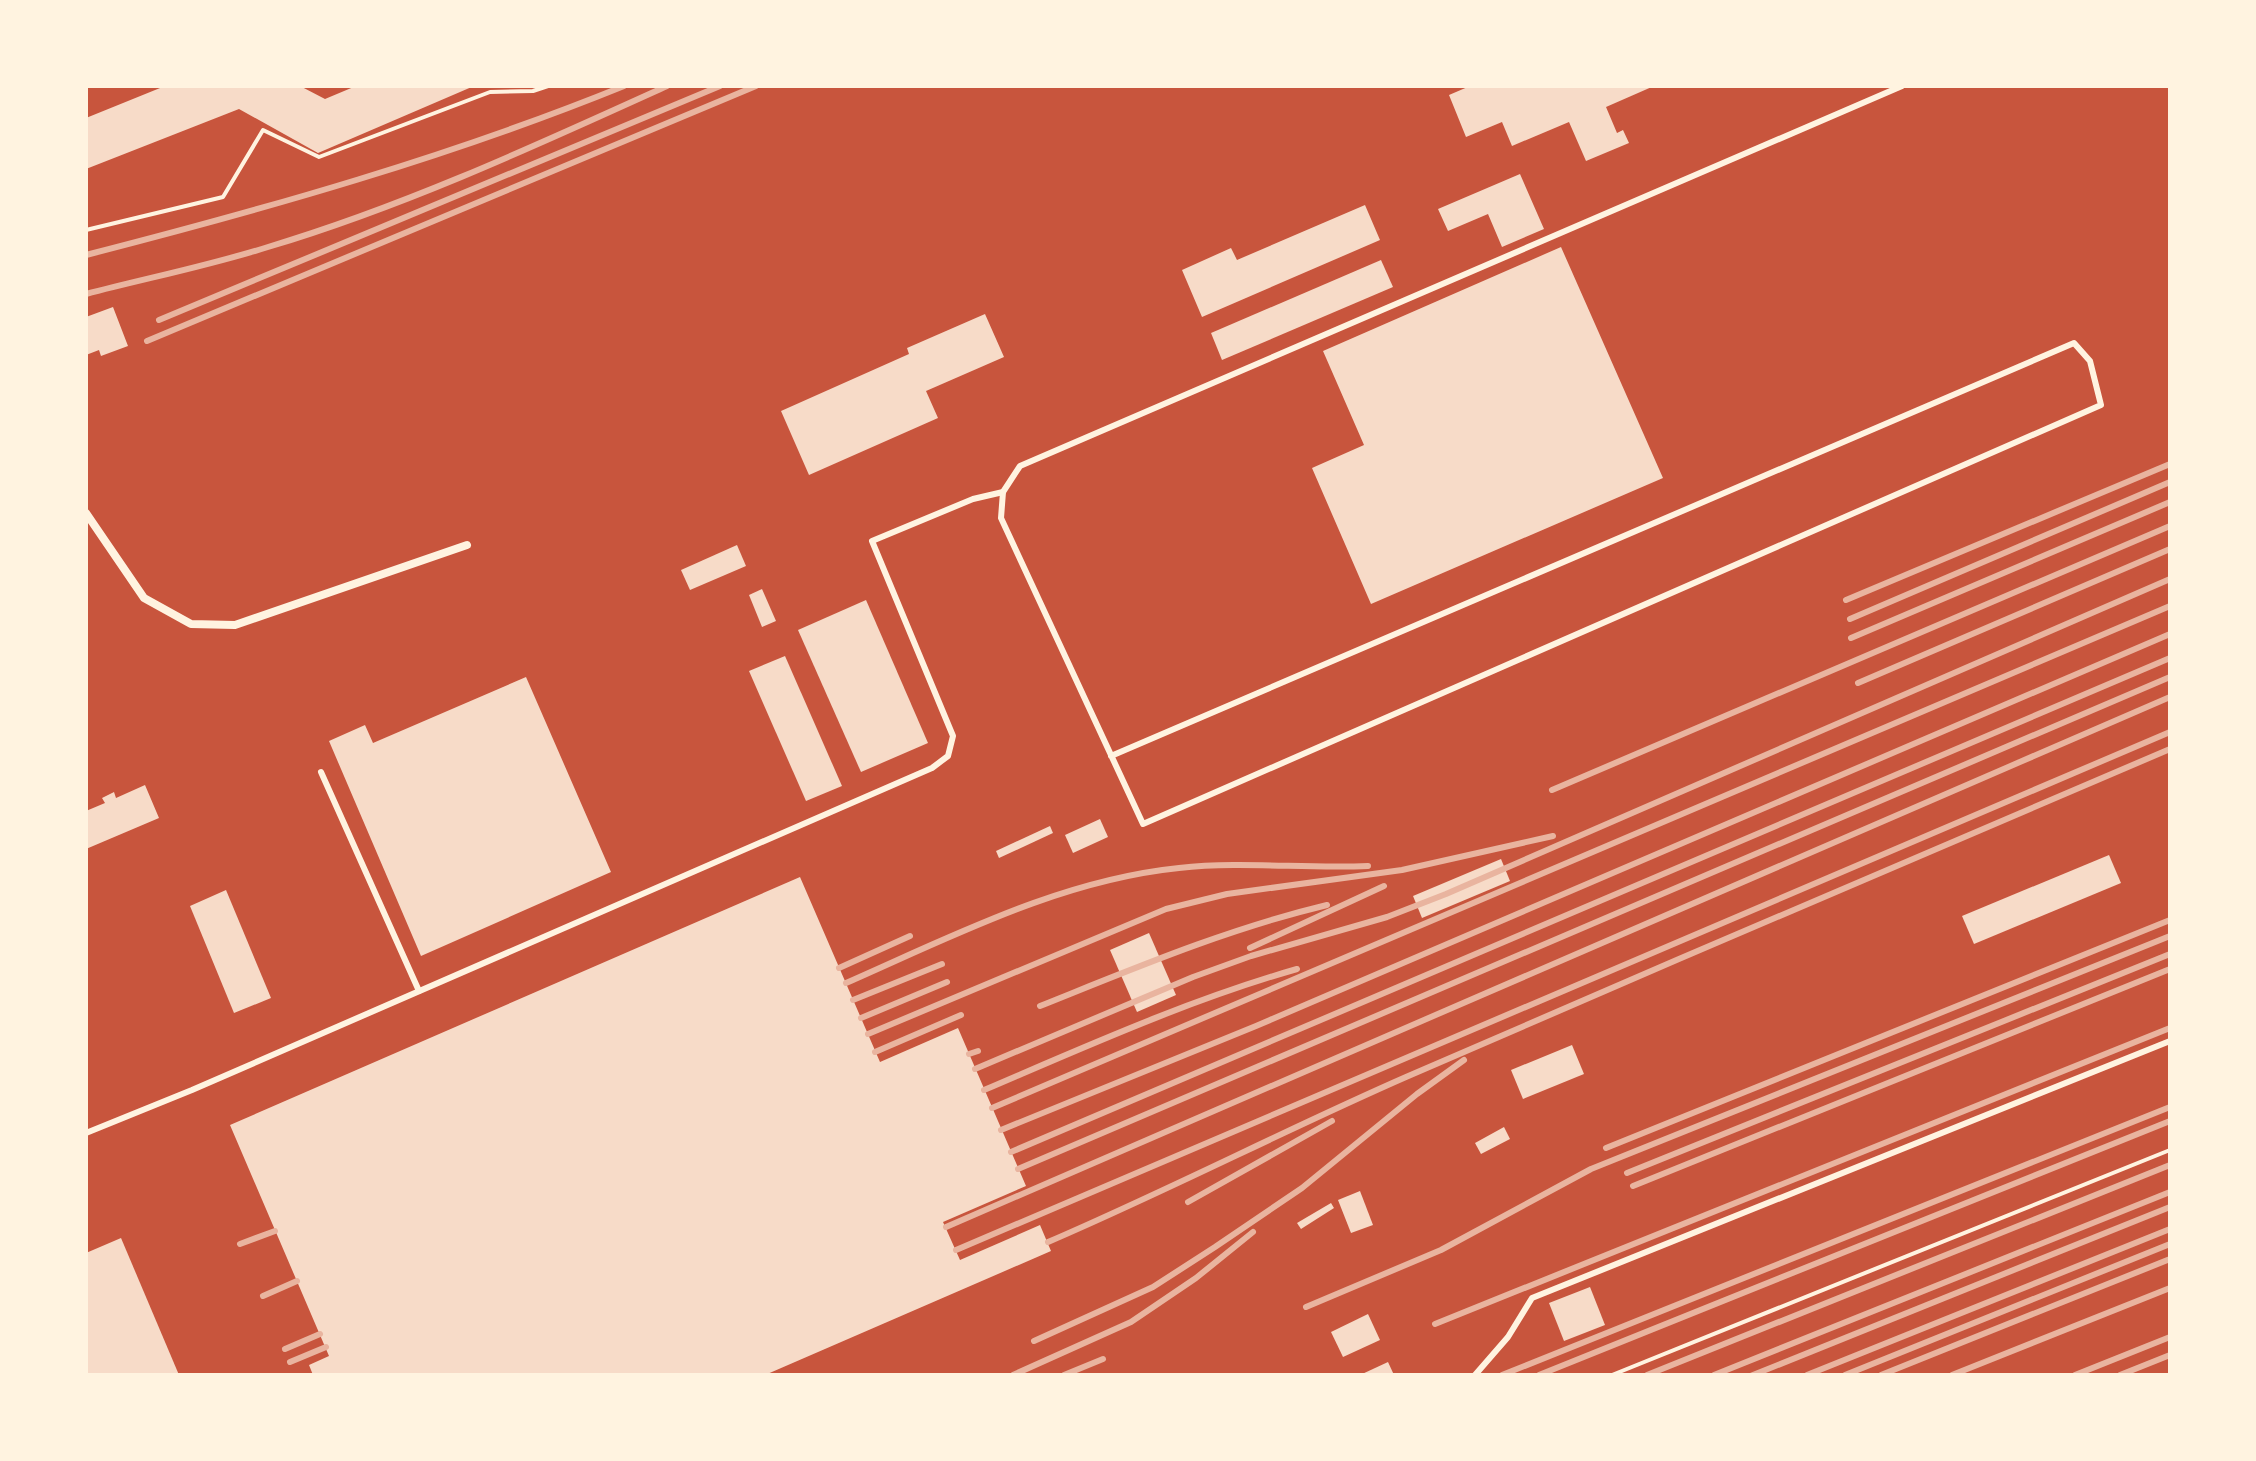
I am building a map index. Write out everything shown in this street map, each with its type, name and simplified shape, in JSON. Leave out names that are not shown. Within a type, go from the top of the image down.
[{"type":"street","points":[[86,513],[144,598],[191,624],[235,625],[467,545]]},
{"type":"lane","points":[[1111,756],[2074,343],[2090,361],[2101,405],[1143,824],[1111,756],[1001,518],[1003,492],[1020,466],[1902,86]]},
{"type":"lane","points":[[86,1133],[932,768],[948,756],[953,736],[872,541],[973,499],[1003,492]]},
{"type":"lane","points":[[321,772],[419,991]]},
{"type":"lane","points":[[1475,1375],[1508,1337],[1532,1298],[2170,1041]]},
{"type":"path","points":[[86,230],[223,197],[263,130],[319,157],[490,92],[533,91],[548,86]]},
{"type":"path","points":[[1612,1375],[2170,1150]]},
{"type":"building","points":[[165,86],[300,86],[325,99],[356,86],[474,86],[318,153],[239,109],[86,169],[86,118]]},
{"type":"building","points":[[1470,86],[1654,86],[1606,107],[1617,133],[1623,130],[1629,143],[1586,161],[1569,122],[1512,146],[1502,122],[1466,137],[1449,95]]},
{"type":"building","points":[[1520,174],[1544,229],[1502,247],[1488,214],[1448,231],[1438,209]]},
{"type":"building","points":[[1365,205],[1380,240],[1202,317],[1182,270],[1231,248],[1237,260]]},
{"type":"building","points":[[1561,247],[1663,478],[1371,604],[1312,468],[1364,445],[1323,351]]},
{"type":"building","points":[[1381,260],[1393,287],[1222,360],[1211,333]]},
{"type":"building","points":[[113,307],[128,346],[101,356],[99,350],[86,355],[86,317]]},
{"type":"building","points":[[985,314],[1004,357],[926,391],[938,418],[809,475],[781,411],[909,354],[907,348]]},
{"type":"building","points":[[737,545],[746,566],[690,590],[681,570]]},
{"type":"building","points":[[762,589],[776,621],[762,627],[749,595]]},
{"type":"building","points":[[866,600],[928,743],[861,772],[798,630]]},
{"type":"building","points":[[785,656],[842,786],[806,801],[749,671]]},
{"type":"building","points":[[526,677],[611,872],[421,956],[329,741],[365,725],[373,743]]},
{"type":"building","points":[[145,785],[159,818],[86,849],[86,811],[105,803],[102,798],[114,792],[116,798]]},
{"type":"building","points":[[1100,819],[1108,837],[1073,853],[1065,835]]},
{"type":"building","points":[[1050,826],[1053,833],[999,858],[996,851]]},
{"type":"building","points":[[2109,855],[2121,883],[1974,944],[1962,916]]},
{"type":"building","points":[[1501,859],[1510,881],[1422,918],[1413,896]]},
{"type":"building","points":[[800,877],[880,1062],[958,1028],[1026,1186],[943,1222],[960,1260],[1040,1225],[1051,1251],[765,1375],[313,1375],[309,1365],[329,1356],[230,1125]]},
{"type":"building","points":[[226,890],[271,998],[234,1013],[190,906]]},
{"type":"building","points":[[1149,933],[1176,995],[1137,1012],[1110,950]]},
{"type":"building","points":[[1572,1045],[1584,1074],[1523,1099],[1511,1070]]},
{"type":"building","points":[[1504,1127],[1510,1139],[1481,1154],[1475,1143]]},
{"type":"building","points":[[1360,1191],[1373,1225],[1351,1233],[1338,1200]]},
{"type":"building","points":[[1331,1203],[1334,1208],[1301,1229],[1297,1223]]},
{"type":"building","points":[[121,1238],[179,1375],[86,1375],[86,1253]]},
{"type":"building","points":[[1590,1287],[1605,1325],[1564,1341],[1549,1303]]},
{"type":"building","points":[[1368,1314],[1380,1340],[1343,1357],[1331,1332]]},
{"type":"building","points":[[1388,1362],[1394,1375],[1360,1375]]},
{"type":"railway","points":[[86,255],[358,180],[492,136],[624,86]]},
{"type":"railway","points":[[86,294],[245,254],[370,213],[470,173],[667,86]]},
{"type":"railway","points":[[159,320],[720,86]]},
{"type":"railway","points":[[147,341],[756,86]]},
{"type":"railway","points":[[1846,600],[2170,464]]},
{"type":"railway","points":[[1850,619],[2170,482]]},
{"type":"railway","points":[[1851,638],[2170,502]]},
{"type":"railway","points":[[1552,790],[2170,526]]},
{"type":"railway","points":[[1858,683],[2170,549]]},
{"type":"railway","points":[[975,1069],[1193,977],[1251,956],[1387,917],[1446,894],[2170,579]]},
{"type":"railway","points":[[992,1108],[2170,606]]},
{"type":"railway","points":[[1001,1130],[1256,1026],[2170,634]]},
{"type":"railway","points":[[1011,1152],[2170,658]]},
{"type":"railway","points":[[1018,1169],[2170,677]]},
{"type":"railway","points":[[946,1227],[2170,697]]},
{"type":"railway","points":[[956,1250],[2170,732]]},
{"type":"railway","points":[[1048,1242],[1406,1077],[2170,749]]},
{"type":"railway","points":[[868,1034],[1166,909],[1227,894],[1402,870],[1553,836]]},
{"type":"railway","points":[[846,983],[1008,912],[1092,884],[1135,874],[1226,865],[1368,866]]},
{"type":"railway","points":[[1250,948],[1384,886]]},
{"type":"railway","points":[[1040,1006],[1217,937],[1327,905]]},
{"type":"railway","points":[[1606,1148],[2170,920]]},
{"type":"railway","points":[[839,968],[910,936]]},
{"type":"railway","points":[[1306,1307],[1441,1250],[1591,1169],[2170,936]]},
{"type":"railway","points":[[1627,1173],[2170,954]]},
{"type":"railway","points":[[853,1000],[942,964]]},
{"type":"railway","points":[[984,1090],[1178,1009],[1297,969]]},
{"type":"railway","points":[[1633,1186],[2170,969]]},
{"type":"railway","points":[[861,1018],[947,982]]},
{"type":"railway","points":[[875,1052],[961,1015]]},
{"type":"railway","points":[[1435,1324],[2170,1028]]},
{"type":"railway","points":[[969,1054],[978,1051]]},
{"type":"railway","points":[[1034,1341],[1153,1287],[1215,1247],[1302,1188],[1417,1094],[1464,1060]]},
{"type":"railway","points":[[1502,1375],[2170,1107]]},
{"type":"railway","points":[[1188,1202],[1332,1121]]},
{"type":"railway","points":[[1539,1375],[2170,1121]]},
{"type":"railway","points":[[1647,1375],[2170,1165]]},
{"type":"railway","points":[[1714,1375],[2170,1192]]},
{"type":"railway","points":[[1753,1375],[2170,1207]]},
{"type":"railway","points":[[1807,1375],[2170,1229]]},
{"type":"railway","points":[[240,1244],[275,1231]]},
{"type":"railway","points":[[1013,1375],[1131,1322],[1196,1278],[1253,1232]]},
{"type":"railway","points":[[1845,1375],[2170,1244]]},
{"type":"railway","points":[[1881,1375],[2170,1259]]},
{"type":"railway","points":[[263,1296],[297,1281]]},
{"type":"railway","points":[[1952,1375],[2170,1288]]},
{"type":"railway","points":[[285,1349],[320,1334]]},
{"type":"railway","points":[[2075,1375],[2170,1337]]},
{"type":"railway","points":[[290,1362],[326,1347]]},
{"type":"railway","points":[[2120,1375],[2170,1355]]},
{"type":"railway","points":[[1064,1375],[1103,1359]]}]
